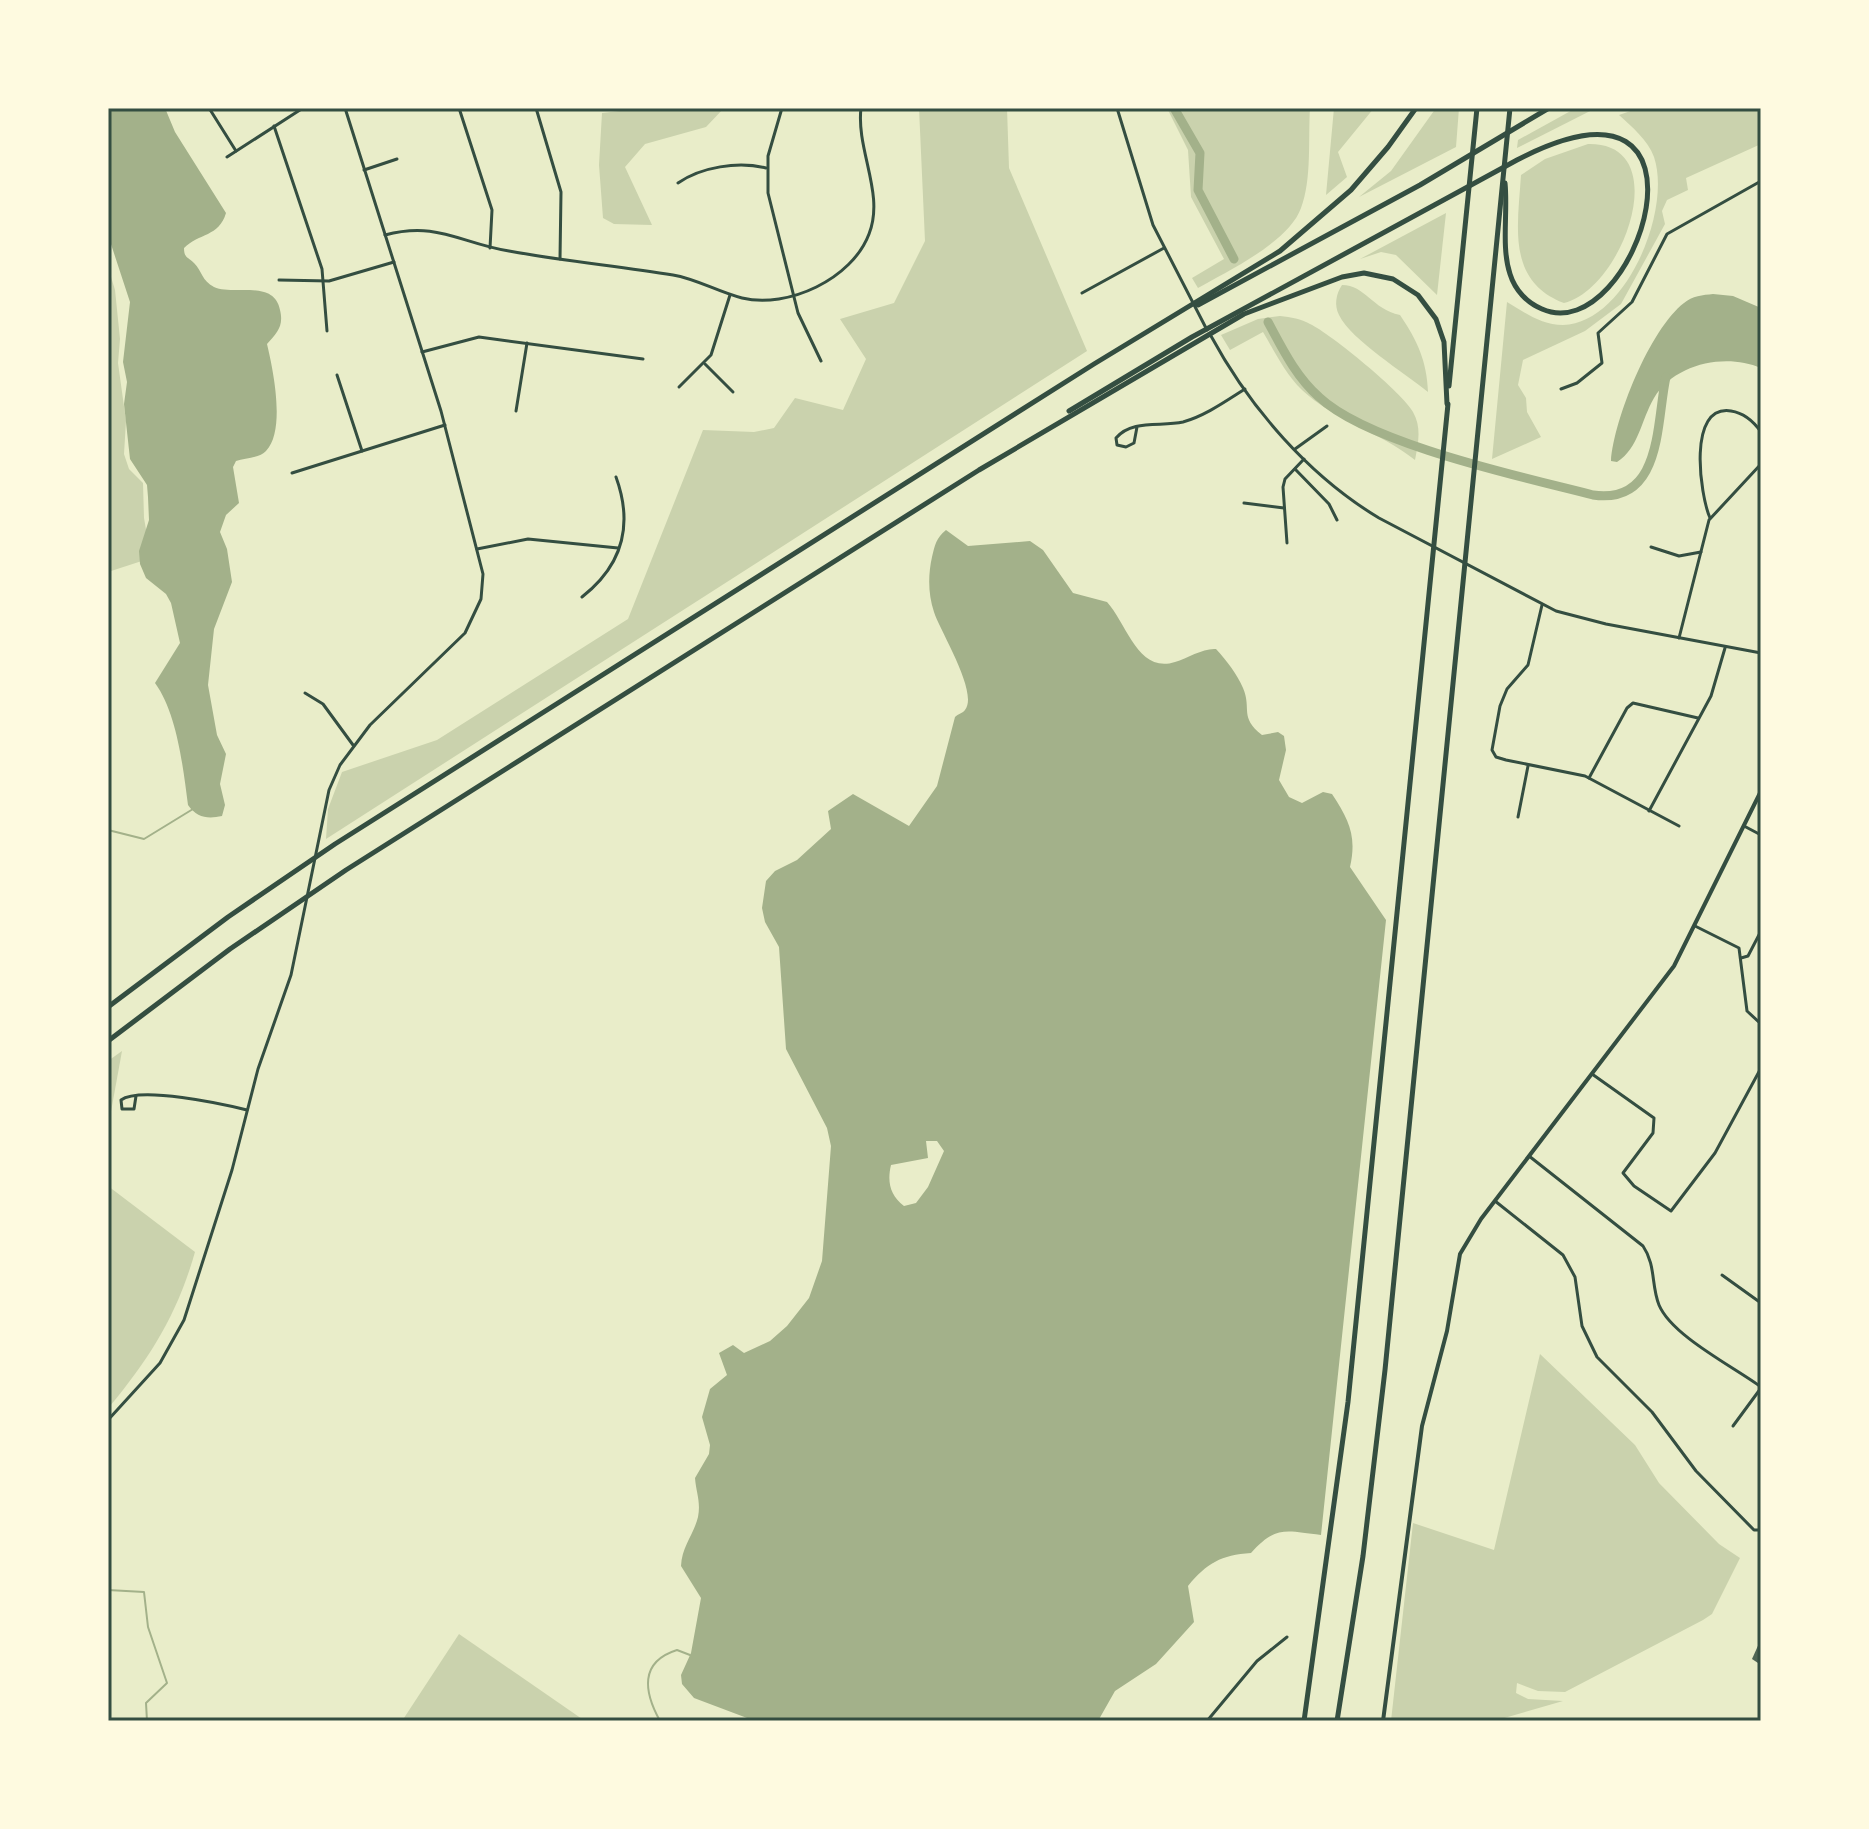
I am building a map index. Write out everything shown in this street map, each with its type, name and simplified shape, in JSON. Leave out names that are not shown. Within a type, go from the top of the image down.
[{"type":"highway","points":[[1208,298],[1280,251],[1331,210],[1377,162],[1416,108]]},
{"type":"highway","points":[[1304,1721],[1348,1402],[1477,108]]},
{"type":"highway","points":[[1337,1721],[1382,1398],[1510,108]]},
{"type":"highway","points":[[108,1007],[335,844],[1179,314],[1457,164],[1549,108]]},
{"type":"highway","points":[[108,1041],[327,883],[979,470],[1193,339],[1517,160],[1562,138],[1598,132],[1624,140],[1642,160],[1648,187],[1637,239],[1617,277],[1589,307],[1571,313],[1552,313],[1532,303],[1516,287],[1507,262],[1504,170]]},
{"type":"highway","points":[[1222,323],[1342,277],[1364,273],[1393,279],[1424,300],[1437,322],[1444,347],[1447,404]]},
{"type":"main road","points":[[1383,1721],[1422,1426],[1447,1331],[1460,1254],[1495,1201],[1674,966],[1761,791]]},
{"type":"street","points":[[209,108],[236,151]]},
{"type":"street","points":[[227,157],[303,108]]},
{"type":"street","points":[[108,1420],[160,1363],[184,1320],[291,975],[329,790],[353,745],[465,633],[477,613],[483,588],[477,549],[445,425],[345,108]]},
{"type":"street","points":[[459,108],[492,210],[490,248]]},
{"type":"street","points":[[536,108],[561,192],[560,259]]},
{"type":"street","points":[[782,108],[772,136],[767,169],[772,213],[803,327],[821,361]]},
{"type":"street","points":[[385,235],[434,229],[490,248],[675,275],[730,294],[767,300],[794,294],[838,275],[851,264],[869,235],[874,201],[861,147],[861,108]]},
{"type":"street","points":[[1117,108],[1142,194],[1164,248],[1228,367],[1304,459],[1354,503],[1542,605],[1591,621],[1761,653]]},
{"type":"street","points":[[274,126],[324,280],[327,331]]},
{"type":"street","points":[[364,170],[397,159]]},
{"type":"street","points":[[678,183],[689,175],[708,170],[741,165],[767,169]]},
{"type":"street","points":[[1561,389],[1582,380],[1604,360],[1597,335],[1632,302],[1667,234],[1761,181]]},
{"type":"street","points":[[1082,293],[1164,248]]},
{"type":"street","points":[[279,280],[324,280],[394,262]]},
{"type":"street","points":[[679,387],[704,364],[717,345],[730,294]]},
{"type":"street","points":[[422,352],[479,337],[643,359]]},
{"type":"street","points":[[516,411],[527,343]]},
{"type":"street","points":[[704,364],[733,392]]},
{"type":"street","points":[[337,375],[362,451]]},
{"type":"street","points":[[1137,427],[1134,443],[1126,447],[1117,445],[1119,434],[1137,427],[1191,419],[1245,389]]},
{"type":"street","points":[[1710,518],[1699,481],[1706,426],[1717,412],[1728,410],[1742,414],[1761,432]]},
{"type":"street","points":[[292,473],[445,425]]},
{"type":"street","points":[[1295,449],[1327,426]]},
{"type":"street","points":[[1287,543],[1283,487],[1304,459]]},
{"type":"street","points":[[1679,638],[1710,518],[1761,464]]},
{"type":"street","points":[[1295,469],[1329,504],[1337,520]]},
{"type":"street","points":[[582,597],[607,573],[618,548],[626,510],[616,477]]},
{"type":"street","points":[[1244,503],[1284,508]]},
{"type":"street","points":[[477,549],[528,539],[618,548]]},
{"type":"street","points":[[1651,547],[1679,556],[1701,552]]},
{"type":"street","points":[[1542,605],[1528,665],[1507,689],[1500,706],[1492,750],[1496,757],[1589,778],[1679,826]]},
{"type":"street","points":[[1649,811],[1715,686],[1725,647]]},
{"type":"street","points":[[305,693],[323,704],[353,745]]},
{"type":"street","points":[[1589,778],[1627,708],[1633,703],[1698,718]]},
{"type":"street","points":[[1518,817],[1528,765]]},
{"type":"street","points":[[1744,826],[1761,835]]},
{"type":"street","points":[[1694,926],[1739,948],[1747,1011],[1761,1024]]},
{"type":"street","points":[[1741,958],[1748,956],[1761,931]]},
{"type":"street","points":[[1592,1074],[1654,1118],[1653,1133],[1623,1173],[1634,1186],[1671,1211],[1715,1153],[1761,1068]]},
{"type":"street","points":[[136,1096],[132,1111],[122,1109],[122,1099],[136,1096],[193,1098],[247,1110]]},
{"type":"street","points":[[1529,1156],[1643,1246],[1653,1266],[1659,1305],[1676,1327],[1761,1388],[1733,1426]]},
{"type":"street","points":[[1495,1201],[1550,1243],[1571,1267],[1582,1326],[1597,1357],[1652,1412],[1717,1495],[1754,1530],[1761,1530]]},
{"type":"street","points":[[1722,1275],[1761,1303]]},
{"type":"street","points":[[1207,1721],[1257,1661],[1287,1637]]},
{"type":"shaded area","points":[[108,108],[165,108],[175,132],[226,213],[214,231],[184,248],[186,256],[214,287],[262,291],[270,295],[276,300],[281,316],[279,329],[267,344],[277,415],[272,441],[263,453],[236,461],[233,467],[239,503],[226,515],[220,532],[227,549],[232,582],[214,629],[208,685],[217,735],[226,754],[220,784],[225,805],[222,816],[217,817],[199,815],[188,805],[174,725],[155,683],[180,643],[171,603],[166,594],[146,578],[140,564],[139,551],[149,520],[148,497],[147,485],[130,459],[124,404],[127,382],[123,362],[130,302],[108,235]]},
{"type":"shaded area","points":[[646,108],[724,108],[706,127],[645,144],[625,167],[652,225],[614,224],[603,218],[599,165],[602,113]]},
{"type":"shaded area","points":[[919,108],[1007,108],[1009,168],[1087,351],[326,839],[328,809],[342,772],[437,740],[628,619],[703,430],[754,432],[774,428],[795,398],[843,410],[866,359],[840,319],[894,303],[925,241]]},
{"type":"shaded area","points":[[1167,108],[1310,108],[1307,184],[1294,221],[1271,244],[1198,288],[1192,278],[1224,259],[1191,197],[1188,150]]},
{"type":"shaded area","points":[[1334,108],[1374,108],[1338,152],[1347,177],[1326,195]]},
{"type":"shaded area","points":[[1436,108],[1459,108],[1456,147],[1359,197],[1391,171]]},
{"type":"shaded area","points":[[1576,108],[1596,108],[1517,148],[1518,140]]},
{"type":"shaded area","points":[[1639,108],[1761,108],[1761,144],[1686,178],[1688,190],[1667,200],[1662,211],[1665,224],[1621,304],[1585,331],[1523,360],[1518,385],[1526,398],[1527,412],[1541,437],[1492,459],[1507,302],[1547,323],[1563,325],[1586,319],[1606,305],[1624,285],[1639,260],[1650,233],[1658,179],[1648,145],[1619,115]]},
{"type":"shaded area","points":[[1588,144],[1615,150],[1630,166],[1635,190],[1631,218],[1621,246],[1605,272],[1586,292],[1564,303],[1545,293],[1532,281],[1524,266],[1518,232],[1521,175],[1545,159]]},
{"type":"shaded area","points":[[1446,213],[1437,295],[1396,255],[1381,252],[1360,259]]},
{"type":"shaded area","points":[[108,267],[115,290],[120,339],[118,363],[126,421],[124,454],[129,469],[143,483],[144,518],[151,558],[108,572]]},
{"type":"shaded area","points":[[1342,285],[1357,289],[1382,308],[1400,315],[1420,351],[1428,392],[1345,325],[1336,303]]},
{"type":"shaded area","points":[[1713,294],[1733,296],[1761,308],[1761,368],[1732,361],[1717,362],[1702,364],[1675,376],[1654,398],[1630,449],[1617,462],[1611,461],[1626,399],[1659,333],[1687,301]]},
{"type":"shaded area","points":[[1280,316],[1303,321],[1334,339],[1407,403],[1418,424],[1415,460],[1315,401],[1285,370],[1263,332],[1230,350],[1221,335],[1258,319]]},
{"type":"shaded area","points":[[946,530],[968,546],[1030,541],[1043,550],[1073,593],[1107,602],[1135,645],[1152,661],[1162,664],[1175,662],[1216,649],[1241,683],[1248,718],[1255,729],[1262,735],[1278,732],[1284,736],[1286,750],[1279,780],[1289,797],[1302,803],[1323,792],[1332,794],[1338,803],[1352,837],[1350,867],[1386,920],[1321,1535],[1275,1534],[1251,1553],[1223,1558],[1202,1571],[1188,1586],[1194,1622],[1156,1664],[1115,1691],[1098,1721],[755,1721],[694,1698],[682,1684],[681,1675],[691,1653],[701,1598],[681,1566],[698,1517],[695,1478],[709,1454],[710,1445],[702,1417],[710,1389],[727,1375],[719,1353],[733,1345],[744,1353],[770,1341],[787,1326],[809,1298],[822,1261],[831,1146],[827,1128],[786,1049],[779,947],[765,922],[762,908],[766,881],[775,871],[797,860],[831,829],[828,811],[853,794],[909,826],[937,786],[955,717],[965,710],[968,702],[963,677],[934,612],[931,598],[931,564],[936,542]],"holes":[[[926,1141],[937,1141],[944,1151],[928,1187],[916,1203],[904,1206],[891,1188],[891,1165],[928,1158]]]},
{"type":"shaded area","points":[[122,1051],[108,1128],[108,1061]]},
{"type":"shaded area","points":[[108,1186],[195,1252],[180,1296],[161,1334],[110,1406]]},
{"type":"shaded area","points":[[1540,1354],[1635,1445],[1659,1483],[1719,1544],[1740,1558],[1712,1614],[1703,1620],[1565,1692],[1538,1691],[1517,1683],[1516,1693],[1528,1699],[1563,1701],[1494,1721],[1391,1721],[1413,1523],[1494,1550]]},
{"type":"shaded area","points":[[459,1634],[585,1721],[402,1721]]},
{"type":"building","points":[[1761,1639],[1761,1665],[1752,1659]]},
{"type":"waterway","points":[[1174,108],[1200,153],[1198,190],[1234,259]]},
{"type":"waterway","points":[[1268,322],[1303,380],[1342,414],[1373,430],[1448,457],[1593,495],[1616,495],[1633,487],[1644,474],[1657,437],[1666,377]]},
{"type":"waterway","points":[[108,830],[144,839],[193,809]]},
{"type":"waterway","points":[[108,1590],[144,1592],[148,1627],[167,1683],[146,1703],[147,1721]]},
{"type":"waterway","points":[[660,1721],[648,1689],[651,1670],[665,1655],[677,1650],[690,1655]]}]
